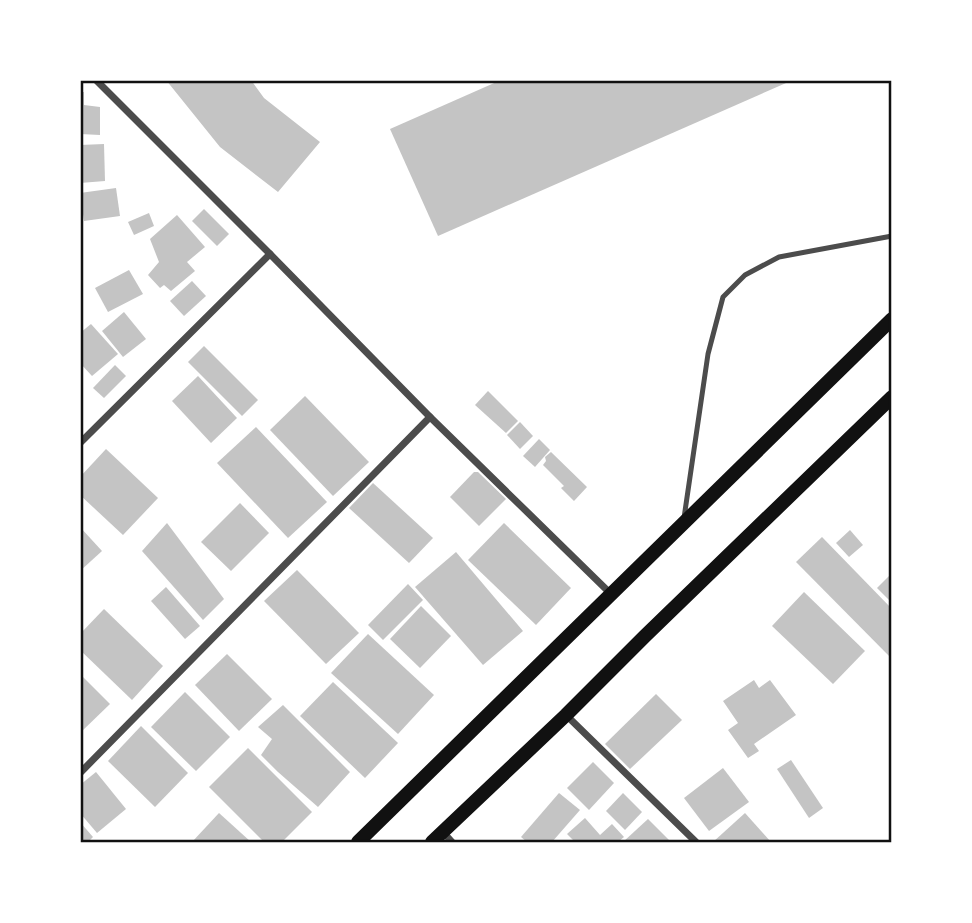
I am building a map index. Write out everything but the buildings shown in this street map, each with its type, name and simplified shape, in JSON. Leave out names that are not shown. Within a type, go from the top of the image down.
[{"type":"main road","points":[[358,842],[891,319]]},
{"type":"main road","points":[[443,839],[645,636],[891,397]]},
{"type":"street","points":[[96,80],[430,417],[611,594]]},
{"type":"street","points":[[80,443],[270,254]]},
{"type":"street","points":[[80,773],[430,417]]},
{"type":"street","points":[[566,715],[696,842]]},
{"type":"lane","points":[[683,525],[708,354],[723,297],[745,275],[779,257],[891,236]]}]
